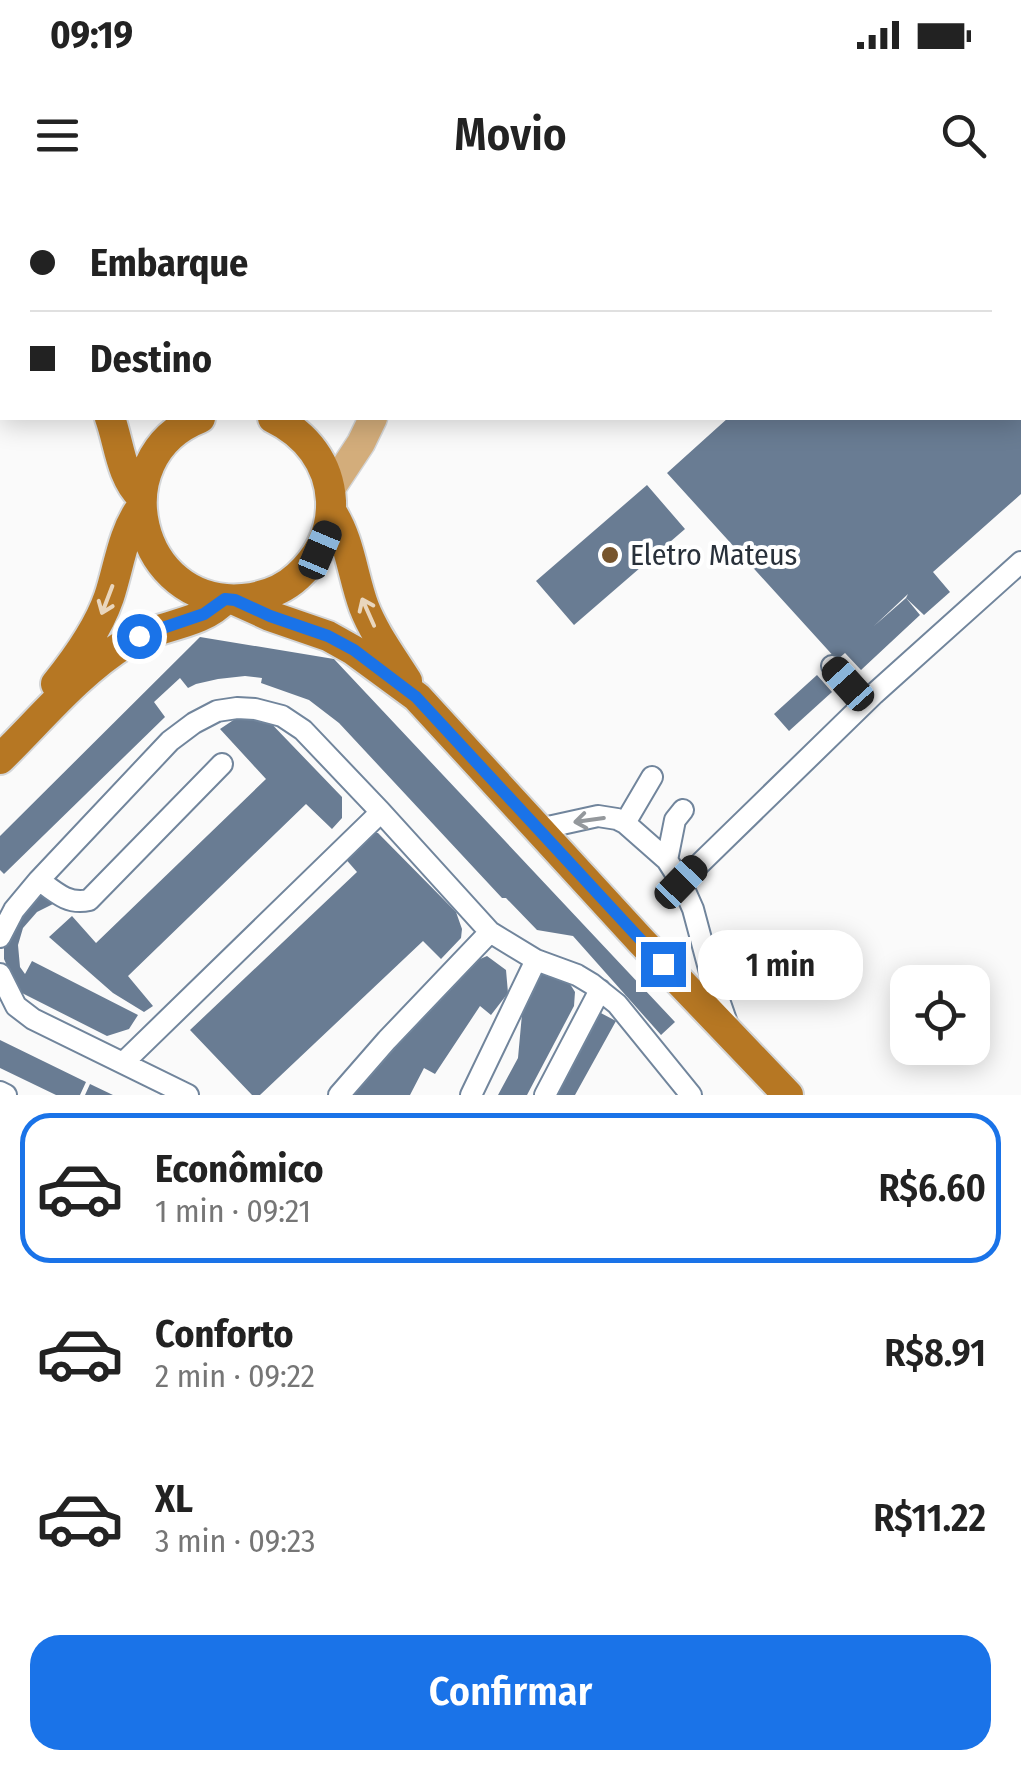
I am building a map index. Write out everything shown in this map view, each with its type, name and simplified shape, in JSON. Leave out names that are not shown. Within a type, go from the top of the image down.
[{"type":"highway","points":[[111,420],[140,502],[145,534],[167,571],[204,594],[328,636],[354,650],[416,697],[788,1095]]},
{"type":"highway","points":[[0,743],[78,656],[97,624],[118,570],[152,460],[176,431],[196,420]]},
{"type":"highway","points":[[276,420],[300,434],[326,474],[366,610],[416,697]]},
{"type":"highway","points":[[0,759],[85,676],[124,645],[230,600],[255,598],[292,581],[320,550],[328,531],[331,501]]},
{"type":"main road","points":[[331,501],[372,420]]},
{"type":"lane","points":[[681,882],[865,702],[1021,562]]},
{"type":"lane","points":[[832,666],[865,702]]},
{"type":"lane","points":[[0,936],[14,910],[39,880],[170,741],[194,722],[217,711],[255,709],[282,716],[303,730],[490,932],[536,960],[577,974],[616,1004],[690,1095]]},
{"type":"lane","points":[[39,880],[71,901],[89,900],[222,764]]},
{"type":"lane","points":[[626,823],[652,777]]},
{"type":"lane","points":[[667,860],[675,820],[682,810]]},
{"type":"lane","points":[[124,1062],[381,812]]},
{"type":"lane","points":[[542,832],[548,827],[598,816],[617,819],[667,860],[693,909],[730,1034]]},
{"type":"lane","points":[[339,1095],[490,932]]},
{"type":"lane","points":[[471,1095],[536,960]]},
{"type":"lane","points":[[0,974],[16,1006],[33,1019],[188,1095]]},
{"type":"lane","points":[[545,1095],[600,990]]},
{"type":"building","points":[[726,420],[1021,420],[1021,494],[933,572],[950,592],[924,615],[906,598],[920,615],[861,670],[845,653],[837,660],[667,473]]},
{"type":"building","name":"Eletro Mateus","points":[[647,485],[685,529],[574,625],[536,581]]},
{"type":"building","points":[[200,637],[334,659],[675,1022],[661,1035],[573,936],[537,930],[502,898],[339,723],[309,700],[261,683],[262,678],[218,679],[188,688],[180,678],[154,702],[165,717],[4,874],[0,870],[0,836]]},
{"type":"building","points":[[817,675],[832,692],[789,731],[774,714]]},
{"type":"building","points":[[264,716],[342,797],[342,818],[332,829],[306,804],[128,976],[153,1006],[144,1012],[113,993],[49,937],[72,916],[96,943],[266,779],[220,729],[238,717]]},
{"type":"building","points":[[369,832],[378,833],[456,912],[461,938],[441,959],[423,941],[260,1095],[252,1095],[190,1030],[357,872],[343,856]]},
{"type":"building","points":[[44,892],[55,903],[37,912],[23,928],[18,945],[20,967],[25,974],[32,961],[138,1015],[129,1029],[107,1036],[18,991],[4,959],[4,940],[31,900]]},
{"type":"building","points":[[487,956],[506,970],[508,993],[491,1015],[480,1006],[435,1074],[424,1068],[410,1095],[345,1095],[393,1050],[386,1046],[471,963]]},
{"type":"building","points":[[551,974],[570,984],[575,992],[574,1006],[527,1095],[498,1095],[518,1058],[529,989],[540,975]]},
{"type":"building","points":[[597,1011],[616,1021],[575,1095],[551,1095]]},
{"type":"building","points":[[0,1040],[86,1082],[80,1095],[56,1095],[0,1068]]},
{"type":"building","points":[[90,1084],[113,1095],[85,1095]]},
{"type":"place","name":"Eletro Mateus","points":[[610,555]]},
{"type":"route","points":[[139,636],[212,611],[225,599],[298,624],[354,650],[416,697],[663,964]]}]
